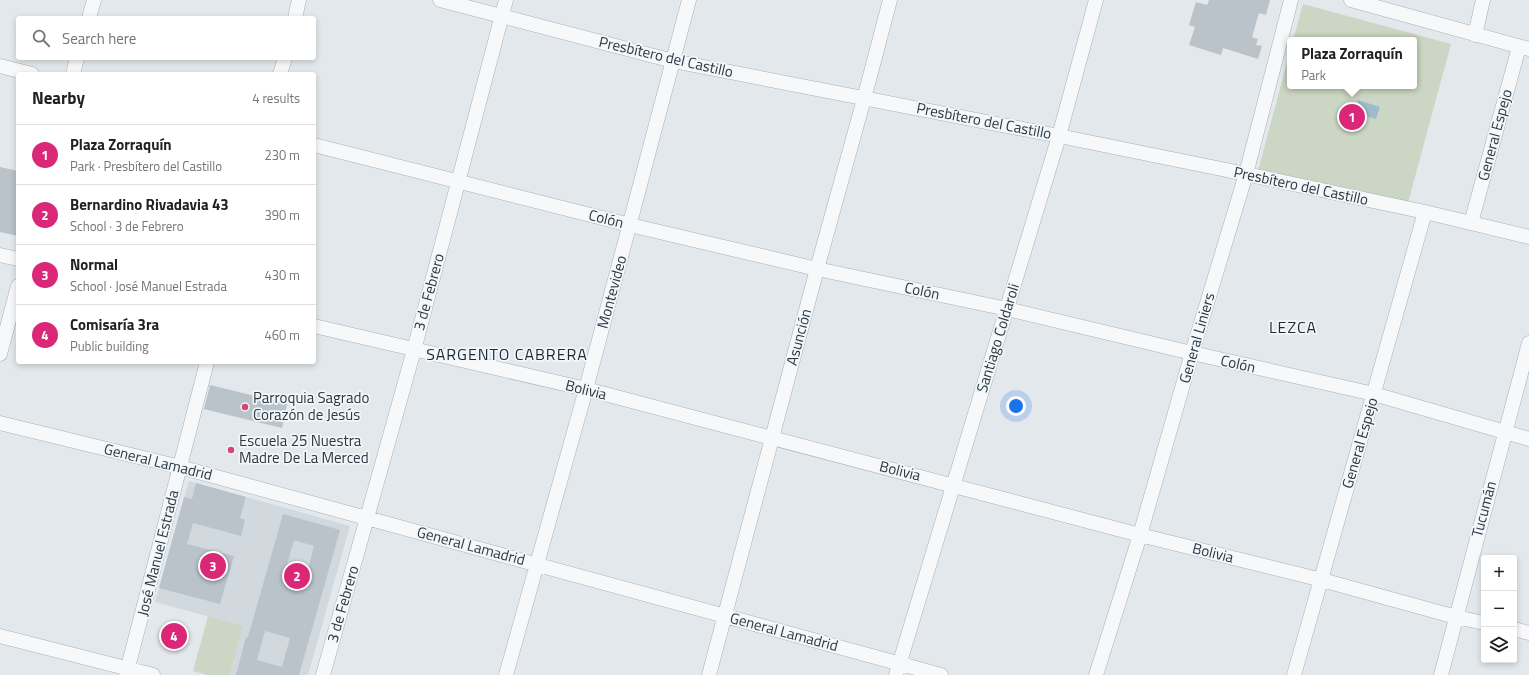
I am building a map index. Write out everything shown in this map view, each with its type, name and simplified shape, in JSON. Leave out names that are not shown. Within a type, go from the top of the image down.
[{"type":"street","points":[[90,16],[94,0]]},
{"type":"street","points":[[296,16],[300,0]]},
{"type":"street","name":"Presbítero del Castillo","points":[[440,0],[673,61],[1246,174],[1425,212],[1529,237]]},
{"type":"street","name":"3 de Febrero","points":[[323,675],[414,350],[506,0]]},
{"type":"street","name":"Montevideo","points":[[506,675],[586,389],[689,0]]},
{"type":"street","name":"Asunción","points":[[709,675],[890,0]]},
{"type":"street","name":"Santiago Coldaroli","points":[[898,669],[1007,309],[1096,0]]},
{"type":"street","name":"General Liniers","points":[[1096,675],[1140,535],[1246,174],[1291,0]]},
{"type":"street","points":[[1351,0],[1524,48]]},
{"type":"street","points":[[1475,34],[1483,0]]},
{"type":"street","name":"General Espejo","points":[[1471,223],[1524,48]]},
{"type":"street","points":[[74,72],[76,60]]},
{"type":"street","points":[[281,72],[284,60]]},
{"type":"street","points":[[0,66],[24,72]]},
{"type":"street","name":"Colón","points":[[316,146],[630,225],[817,269],[1007,309],[1192,354],[1374,394],[1504,433],[1529,439]]},
{"type":"street","name":"General Espejo","points":[[1294,675],[1425,212]]},
{"type":"street","points":[[0,255],[16,259]]},
{"type":"street","points":[[0,354],[16,294]]},
{"type":"street","name":"Bolivia","points":[[316,326],[586,389],[1140,535],[1322,580],[1456,617],[1481,622]]},
{"type":"street","name":"Tucumán","points":[[1441,675],[1529,343]]},
{"type":"street","name":"José Manuel Estrada","points":[[127,672],[206,364]]},
{"type":"street","name":"General Lamadrid","points":[[0,423],[180,466],[725,616],[898,669],[941,675]]},
{"type":"street","points":[[1517,630],[1529,632]]},
{"type":"street","points":[[0,636],[127,672],[153,675]]},
{"type":"shaded area","points":[[189,481],[350,526],[308,675],[230,675],[243,626],[155,602]]},
{"type":"green space","points":[[1303,4],[1451,44],[1406,210],[1258,171],[1287,62],[1287,89],[1417,89],[1417,37],[1294,37]]},
{"type":"green space","points":[[208,616],[243,626],[230,675],[208,675],[193,671]]},
{"type":"water","points":[[1358,100],[1380,107],[1376,119],[1355,113]]},
{"type":"building","points":[[1209,0],[1270,0],[1266,15],[1259,13],[1252,37],[1258,39],[1256,45],[1262,46],[1258,59],[1223,48],[1221,55],[1189,45],[1195,27],[1189,25],[1196,2],[1207,5]]},
{"type":"building","points":[[0,167],[16,171],[16,236],[0,232]]},
{"type":"building","name":"Parroquia Sagrado Corazón de Jesús","points":[[210,385],[287,404],[282,428],[204,409]]},
{"type":"building","points":[[196,483],[246,497],[240,518],[245,520],[241,536],[193,523],[187,544],[234,556],[220,604],[159,588],[184,497],[192,499]]},
{"type":"building","points":[[283,514],[340,530],[299,675],[236,675],[246,637],[248,637]],"holes":[[[294,540],[314,546],[304,585],[283,579]],[[265,631],[290,638],[282,667],[257,660]]]},
{"type":"place","name":"Plaza Zorraquín","points":[[1352,117]]},
{"type":"place","name":"Parroquia Sagrado Corazón de Jesús","points":[[245,407]]},
{"type":"place","name":"Escuela 25 Nuestra Madre De La Merced","points":[[231,450]]},
{"type":"place","name":"Normal","points":[[213,566]]},
{"type":"place","name":"Bernardino Rivadavia 43","points":[[297,576]]},
{"type":"place","name":"Comisaría 3ra","points":[[174,636]]},
{"type":"district","name":"LEZCA","points":[[1293,327]]},
{"type":"district","name":"SARGENTO CABRERA","points":[[507,354]]}]
